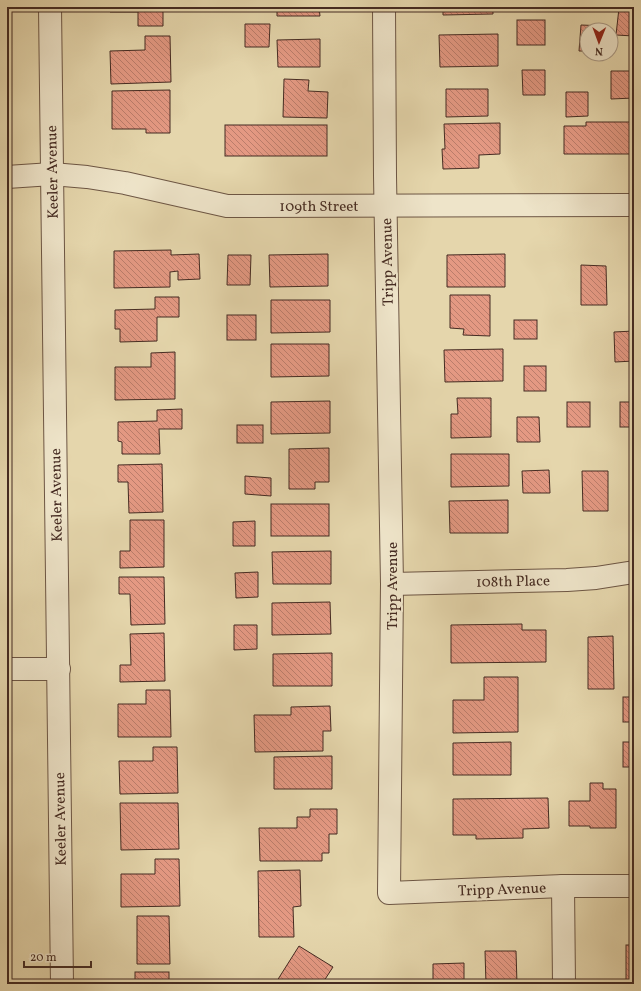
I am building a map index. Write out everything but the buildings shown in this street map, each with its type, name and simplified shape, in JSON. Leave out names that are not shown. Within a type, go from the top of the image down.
[{"type":"street","name":"Keeler Avenue","points":[[50,7],[62,984]]},
{"type":"street","name":"Tripp Avenue","points":[[384,7],[392,584],[389,893],[563,886],[564,984]]},
{"type":"street","name":"109th Street","points":[[7,177],[52,174],[87,177],[125,183],[227,206],[634,205]]},
{"type":"street","name":"108th Place","points":[[392,584],[567,580],[596,578],[634,572]]},
{"type":"street","points":[[7,669],[58,669]]},
{"type":"street","points":[[563,886],[634,886]]}]
